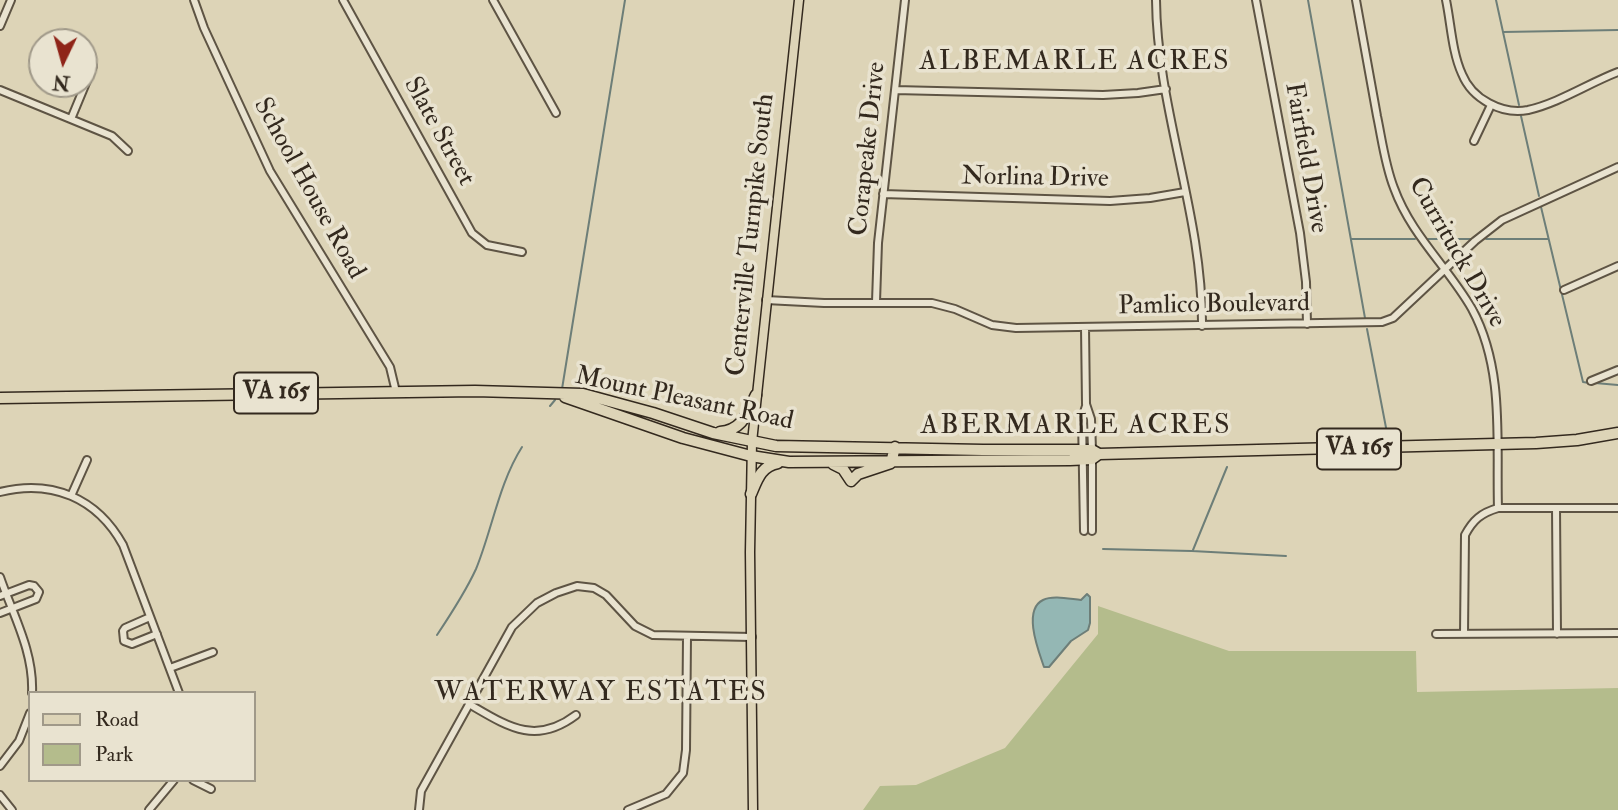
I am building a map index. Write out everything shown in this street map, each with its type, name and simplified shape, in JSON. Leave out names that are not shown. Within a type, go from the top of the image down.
[{"type":"highway","name":"Mount Pleasant Road","points":[[0,398],[475,391],[583,394],[752,442],[802,447],[895,447],[1090,455]]},
{"type":"highway","name":"Mount Pleasant Road","points":[[553,394],[683,438],[751,456],[789,462],[832,464],[1561,442],[1618,433]]},
{"type":"highway","points":[[713,433],[737,427],[745,418],[756,395]]},
{"type":"highway","points":[[832,464],[843,470],[851,481],[858,474],[891,463],[895,447]]},
{"type":"highway","points":[[751,494],[765,468],[774,463],[789,462]]},
{"type":"main road","name":"Centerville Turnpike South","points":[[753,810],[751,456],[799,0]]},
{"type":"street","points":[[0,26],[11,0]]},
{"type":"street","name":"School House Road","points":[[194,0],[204,28],[270,171],[390,367],[396,392]]},
{"type":"street","name":"Slate Street","points":[[343,0],[472,233],[487,245],[522,252]]},
{"type":"street","points":[[493,0],[556,113]]},
{"type":"street","name":"Corapeake Drive","points":[[876,302],[883,194],[905,0]]},
{"type":"street","points":[[1156,0],[1159,53],[1200,282],[1202,326]]},
{"type":"street","name":"Fairfield Drive","points":[[1256,0],[1300,233],[1307,324]]},
{"type":"street","name":"Currituck Drive","points":[[1356,0],[1385,158],[1393,187],[1411,224],[1470,307],[1487,344],[1495,379],[1498,508]]},
{"type":"street","points":[[1446,0],[1461,74],[1471,89],[1491,104],[1510,110],[1528,110],[1618,72]]},
{"type":"street","points":[[895,90],[1103,95],[1166,89]]},
{"type":"street","points":[[0,90],[112,136],[128,151]]},
{"type":"street","points":[[71,119],[80,98]]},
{"type":"street","points":[[1474,142],[1491,104]]},
{"type":"street","name":"Pamlico Boulevard","points":[[766,300],[932,303],[955,309],[982,322],[1007,327],[1375,324],[1389,320],[1502,220],[1618,167]]},
{"type":"street","name":"Norlina Drive","points":[[883,194],[1110,201],[1185,192]]},
{"type":"street","points":[[1564,290],[1618,266]]},
{"type":"street","points":[[1085,327],[1086,404],[1090,419],[1088,531]]},
{"type":"street","points":[[1591,382],[1618,370]]},
{"type":"street","points":[[71,496],[87,460]]},
{"type":"street","points":[[0,492],[41,487],[71,496],[88,505],[114,528],[123,545],[178,691]]},
{"type":"street","points":[[1464,634],[1465,535],[1473,521],[1485,512],[1498,508],[1618,508]]},
{"type":"street","points":[[1556,508],[1557,634]]},
{"type":"street","points":[[0,577],[3,595]]},
{"type":"street","points":[[0,583],[28,651],[32,691]]},
{"type":"street","points":[[0,613],[36,599],[39,592],[29,585],[3,595]]},
{"type":"street","points":[[419,810],[421,790],[512,627],[537,603],[565,589],[582,586],[594,588],[606,595],[641,630],[653,635],[752,637]]},
{"type":"street","points":[[150,617],[125,628],[124,641],[132,644],[157,634]]},
{"type":"street","points":[[1436,634],[1618,634]]},
{"type":"street","points":[[628,810],[666,794],[682,773],[686,750],[687,637]]},
{"type":"street","points":[[170,668],[213,652]]},
{"type":"street","points":[[469,704],[508,726],[530,732],[552,729],[576,715]]},
{"type":"street","points":[[0,766],[19,741],[28,719]]},
{"type":"street","points":[[149,810],[172,782]]},
{"type":"street","points":[[197,782],[211,789]]},
{"type":"street","points":[[0,796],[12,810]]},
{"type":"green space","points":[[1098,606],[1229,651],[1416,651],[1417,692],[1618,688],[1618,810],[863,810],[880,786],[916,785],[1005,748],[1098,634]]},
{"type":"water","points":[[1087,594],[1090,597],[1088,630],[1071,641],[1049,667],[1044,667],[1034,632],[1037,605],[1052,598],[1081,600]]},
{"type":"waterway","points":[[562,389],[625,0]]},
{"type":"waterway","points":[[1308,0],[1365,318]]},
{"type":"waterway","points":[[1496,0],[1519,105]]},
{"type":"waterway","points":[[1503,32],[1618,30]]},
{"type":"waterway","points":[[1521,116],[1539,196]]},
{"type":"waterway","points":[[1541,207],[1583,382],[1589,383]]},
{"type":"waterway","points":[[1351,239],[1415,239]]},
{"type":"waterway","points":[[1428,239],[1471,239]]},
{"type":"waterway","points":[[1486,239],[1548,239]]},
{"type":"waterway","points":[[1367,329],[1388,438]]},
{"type":"waterway","points":[[1595,383],[1618,385]]},
{"type":"waterway","points":[[550,406],[555,400]]},
{"type":"waterway","points":[[437,635],[476,569],[507,476],[522,447]]},
{"type":"waterway","points":[[1193,550],[1227,467]]},
{"type":"waterway","points":[[1103,549],[1286,556]]},
{"type":"district","name":"ALBEMARLE ACRES","points":[[1075,63]]},
{"type":"district","name":"ABERMARLE ACRES","points":[[1076,427]]},
{"type":"district","name":"WATERWAY ESTATES","points":[[601,694]]}]
